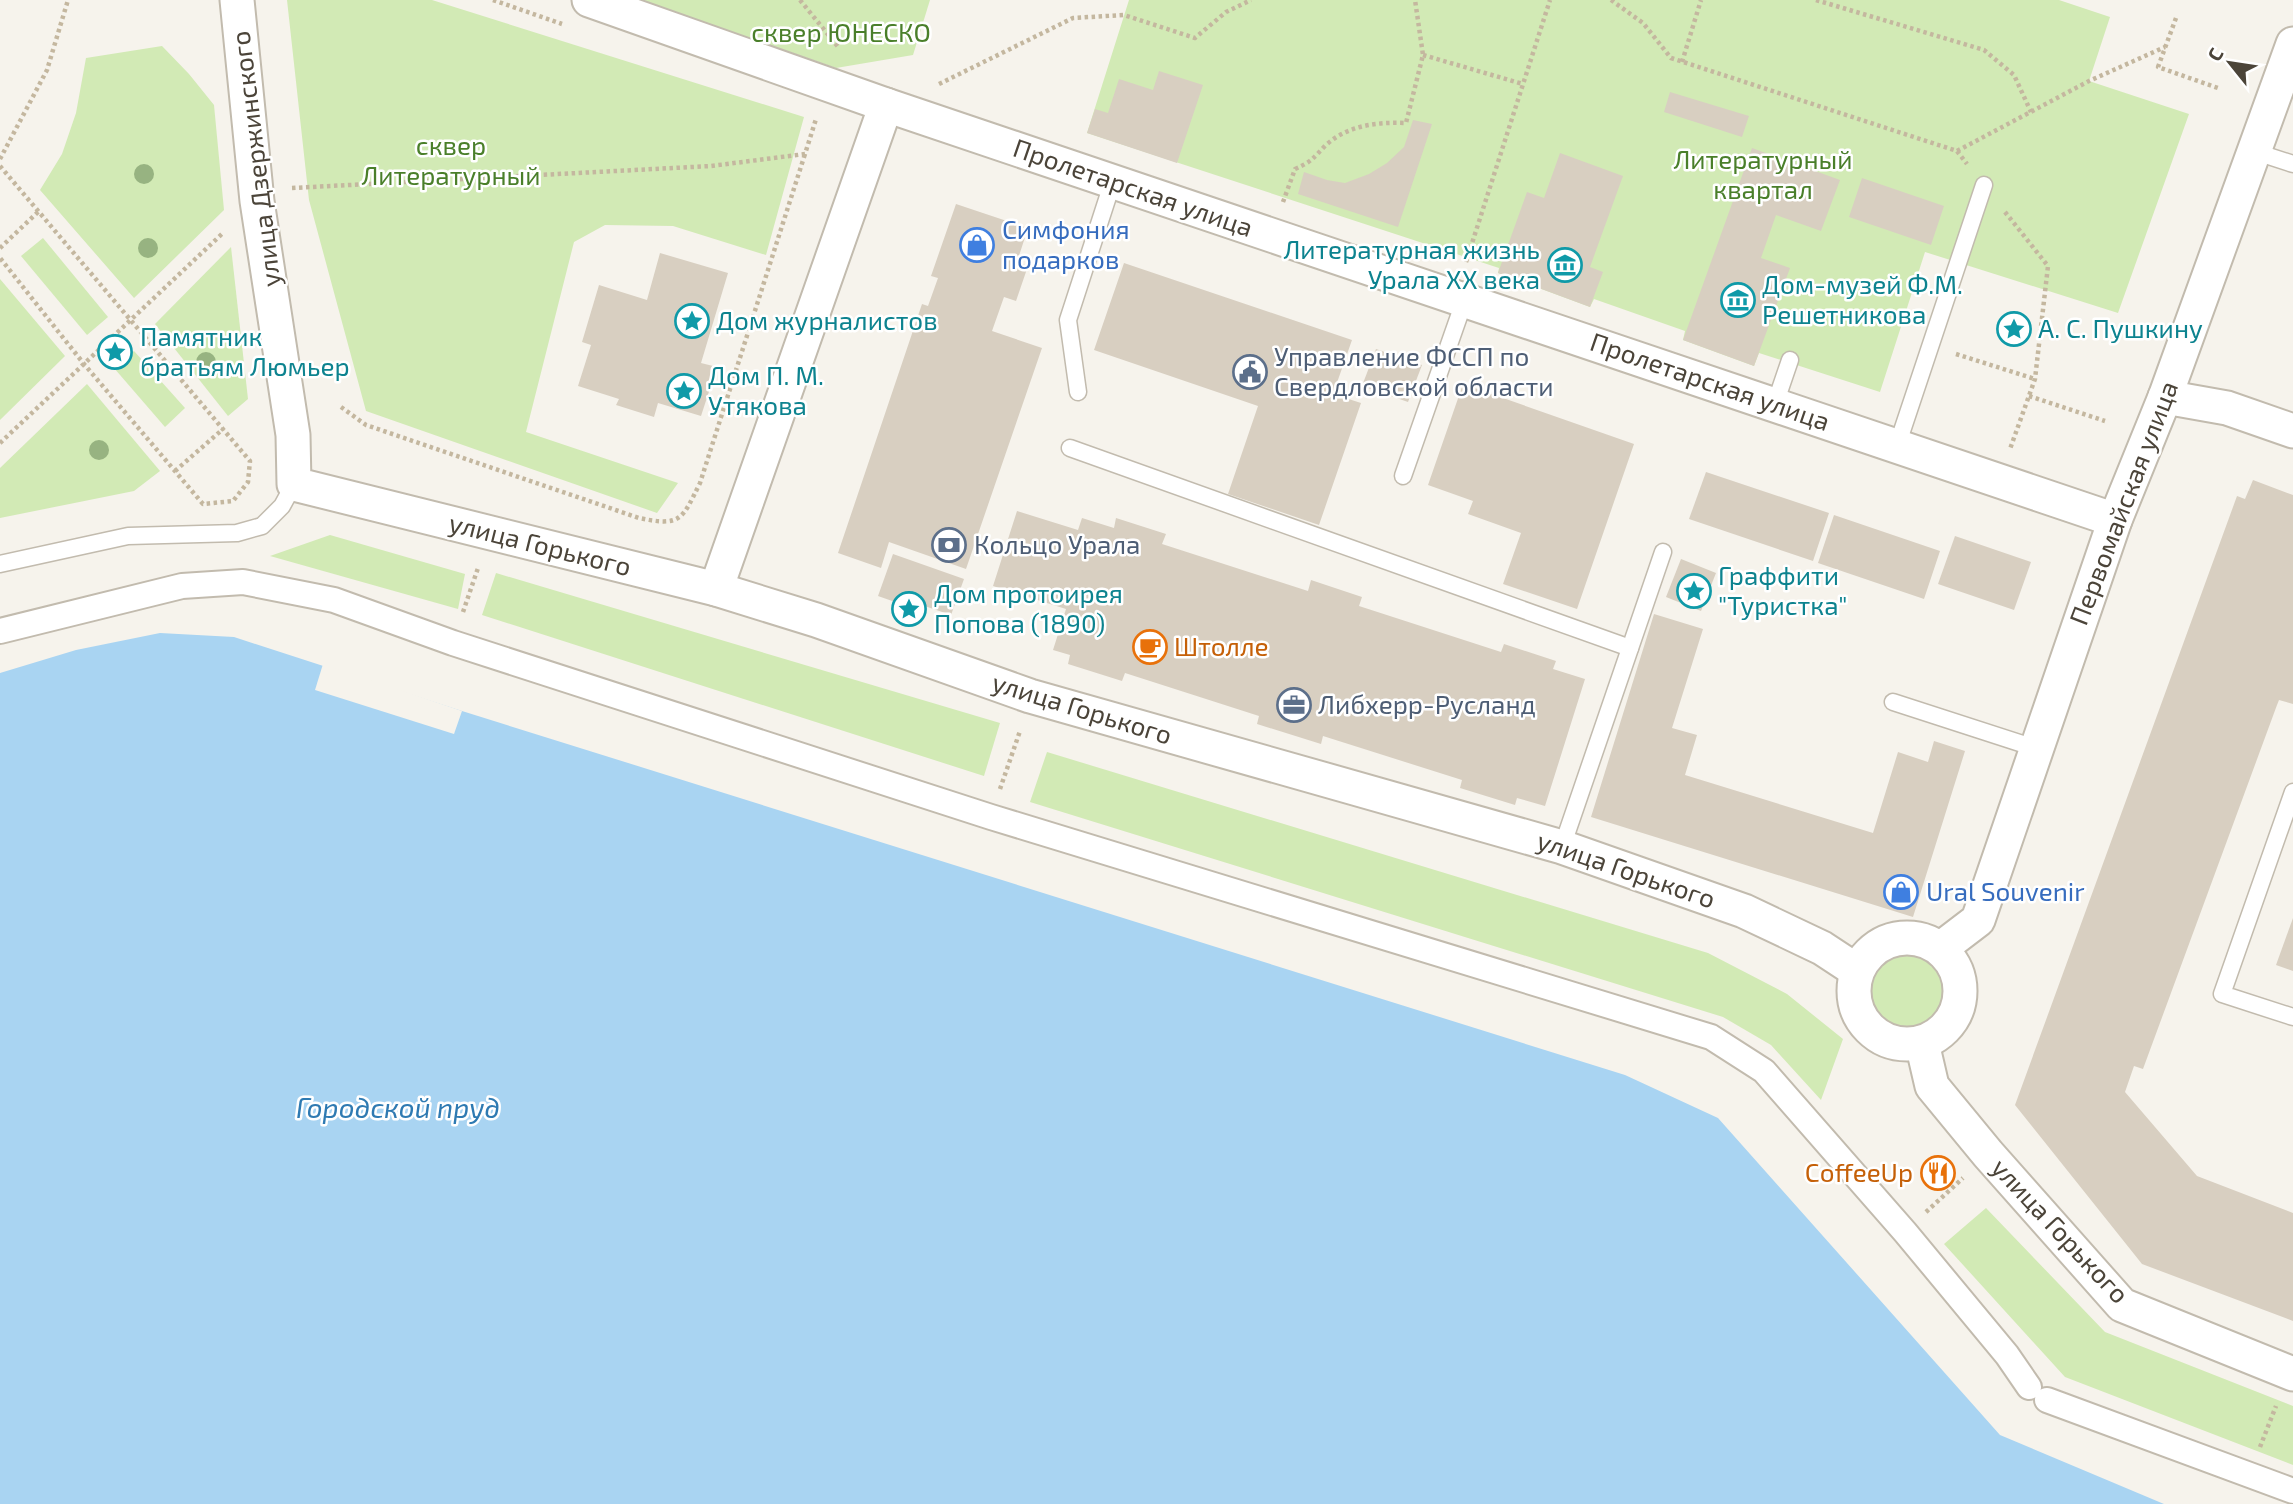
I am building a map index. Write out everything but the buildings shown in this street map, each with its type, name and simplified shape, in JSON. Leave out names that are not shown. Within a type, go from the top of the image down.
[{"type":"street","name":"улица Дзержинского","points":[[237,0],[257,201],[293,435],[294,484]]},
{"type":"street","name":"Пролетарская улица","points":[[589,0],[886,105],[1113,181],[1465,284],[1775,404],[2115,520]]},
{"type":"street","name":"Первомайская улица","points":[[1941,949],[1978,920],[2115,520],[2165,397],[2293,44]]},
{"type":"street","points":[[716,589],[886,105]]},
{"type":"street","points":[[2165,397],[2227,408],[2293,431]]},
{"type":"street","name":"улица Горького","points":[[294,484],[716,589],[816,620],[1030,696],[1562,847],[1744,911],[1822,948],[1857,971]]},
{"type":"street","points":[[0,631],[182,586],[243,582],[334,600],[453,643],[991,817],[1711,1037],[1764,1071],[1905,1232],[2038,1394],[2293,1491]]},
{"type":"street","points":[[1910,937],[1941,949],[1952,962],[1959,977],[1957,1010],[1949,1024],[1937,1036],[1922,1043],[1905,1045],[1888,1042],[1873,1033],[1862,1021],[1855,1005],[1853,988],[1857,971],[1866,957],[1878,946],[1894,939],[1910,937]]},
{"type":"street","name":"улица Горького","points":[[1922,1043],[1932,1086],[1988,1154],[2122,1305],[2291,1374]]},
{"type":"lane","points":[[2253,150],[2293,164]]},
{"type":"lane","points":[[1078,392],[1068,320],[1113,181]]},
{"type":"lane","points":[[1897,446],[1984,186]]},
{"type":"lane","points":[[1403,476],[1465,284]]},
{"type":"lane","points":[[1775,404],[1790,360]]},
{"type":"lane","points":[[1070,448],[1630,648]]},
{"type":"lane","points":[[0,564],[128,536],[237,533],[262,526],[282,506],[294,484]]},
{"type":"lane","points":[[1562,847],[1663,552]]},
{"type":"lane","points":[[1893,702],[2035,748]]},
{"type":"lane","points":[[2293,792],[2222,994],[2293,1017]]},
{"type":"path","points":[[0,159],[47,70],[68,0]]},
{"type":"path","points":[[800,0],[840,50]]},
{"type":"path","points":[[930,89],[1073,18],[1124,15],[1195,38],[1226,12],[1251,0]]},
{"type":"path","points":[[1283,204],[1295,169],[1311,162],[1327,144],[1348,131],[1377,122],[1406,122],[1423,55],[1415,0]]},
{"type":"path","points":[[1465,284],[1550,0]]},
{"type":"path","points":[[1611,0],[1643,23],[1671,58],[1957,151],[2048,266],[2035,379],[2016,435]]},
{"type":"path","points":[[1682,62],[1701,0]]},
{"type":"path","points":[[1816,0],[1984,50],[2014,75],[2031,112]]},
{"type":"path","points":[[2176,18],[2158,67],[2218,88]]},
{"type":"path","points":[[1957,151],[2089,81],[2165,47]]},
{"type":"path","points":[[1423,55],[1523,84]]},
{"type":"path","points":[[341,407],[366,425],[639,518],[665,523],[684,514],[700,483],[818,112]]},
{"type":"path","points":[[292,188],[711,166],[804,154]]},
{"type":"path","points":[[0,166],[250,461],[248,482],[233,501],[203,504],[84,365],[0,258]]},
{"type":"path","points":[[0,248],[38,211]]},
{"type":"path","points":[[0,443],[232,224]]},
{"type":"path","points":[[1931,346],[2035,379]]},
{"type":"path","points":[[2029,396],[2105,421]]},
{"type":"path","points":[[175,471],[223,429]]},
{"type":"path","points":[[453,643],[479,565]]},
{"type":"path","points":[[991,817],[1030,696]]},
{"type":"path","points":[[1905,1232],[1988,1154]]},
{"type":"path","points":[[2249,1474],[2291,1374]]},
{"type":"green space","name":"сквер Литературный","points":[[287,0],[432,0],[804,117],[766,255],[673,226],[605,225],[574,242],[526,432],[678,483],[657,513],[366,411],[309,200]]},
{"type":"green space","name":"сквер ЮНЕСКО","points":[[641,0],[930,0],[913,55],[836,68]]},
{"type":"green space","name":"Литературный квартал","points":[[1129,0],[2059,0],[2110,17],[2089,81],[2189,114],[2118,313],[1925,252],[1880,392],[1759,353],[1754,366],[1683,340],[1685,331],[1594,299],[1590,307],[1498,273],[1499,268],[1087,133]]},
{"type":"green space","points":[[162,46],[214,105],[224,210],[134,298],[40,190],[62,154],[76,113],[86,58]]},
{"type":"green space","points":[[43,238],[108,317],[87,335],[21,256]]},
{"type":"green space","points":[[231,247],[248,399],[228,416],[155,324]]},
{"type":"green space","points":[[0,279],[65,356],[0,420]]},
{"type":"green space","points":[[134,351],[185,408],[165,427],[114,368]]},
{"type":"green space","points":[[87,384],[160,471],[134,491],[0,518],[0,468]]},
{"type":"green space","points":[[330,535],[465,574],[458,609],[270,556]]},
{"type":"green space","points":[[496,573],[1000,723],[984,776],[482,615]]},
{"type":"green space","points":[[1047,752],[1708,953],[1787,994],[1843,1039],[1821,1100],[1771,1045],[1723,1017],[1030,802]]},
{"type":"green space","points":[[1907,947],[1931,954],[1943,966],[1950,990],[1943,1014],[1931,1026],[1907,1033],[1883,1026],[1871,1014],[1864,990],[1871,966],[1883,954]]},
{"type":"green space","points":[[1986,1208],[2105,1332],[2293,1406],[2293,1465],[2065,1377],[1944,1244]]},
{"type":"water","name":"Городской пруд","points":[[160,633],[234,637],[462,711],[1625,1075],[1718,1118],[2000,1435],[2164,1504],[0,1504],[0,673],[76,650]]},
{"type":"pier","points":[[323,664],[462,711],[454,734],[315,690]]},
{"type":"place","name":"Симфония подарков","points":[[977,245]]},
{"type":"place","name":"Литературная жизнь Урала XX века","points":[[1565,265]]},
{"type":"place","name":"Дом-музей Ф.М. Решетникова","points":[[1738,300]]},
{"type":"place","name":"Дом журналистов","points":[[692,321]]},
{"type":"place","name":"А. С. Пушкину","points":[[2014,329]]},
{"type":"place","name":"Памятник братьям Люмьер","points":[[115,352]]},
{"type":"place","name":"Управление ФССП по Свердловской области","points":[[1250,372]]},
{"type":"place","name":"Дом П. М. Утякова","points":[[684,391]]},
{"type":"place","name":"Кольцо Урала","points":[[949,545]]},
{"type":"place","name":"Граффити \"Туристка\"","points":[[1694,591]]},
{"type":"place","name":"Дом протоирея Попова (1890)","points":[[909,609]]},
{"type":"place","name":"Штолле","points":[[1150,647]]},
{"type":"place","name":"Либхерр-Русланд","points":[[1294,705]]},
{"type":"place","name":"Ural Souvenir","points":[[1901,892]]},
{"type":"place","name":"CoffeeUp","points":[[1938,1173]]}]
